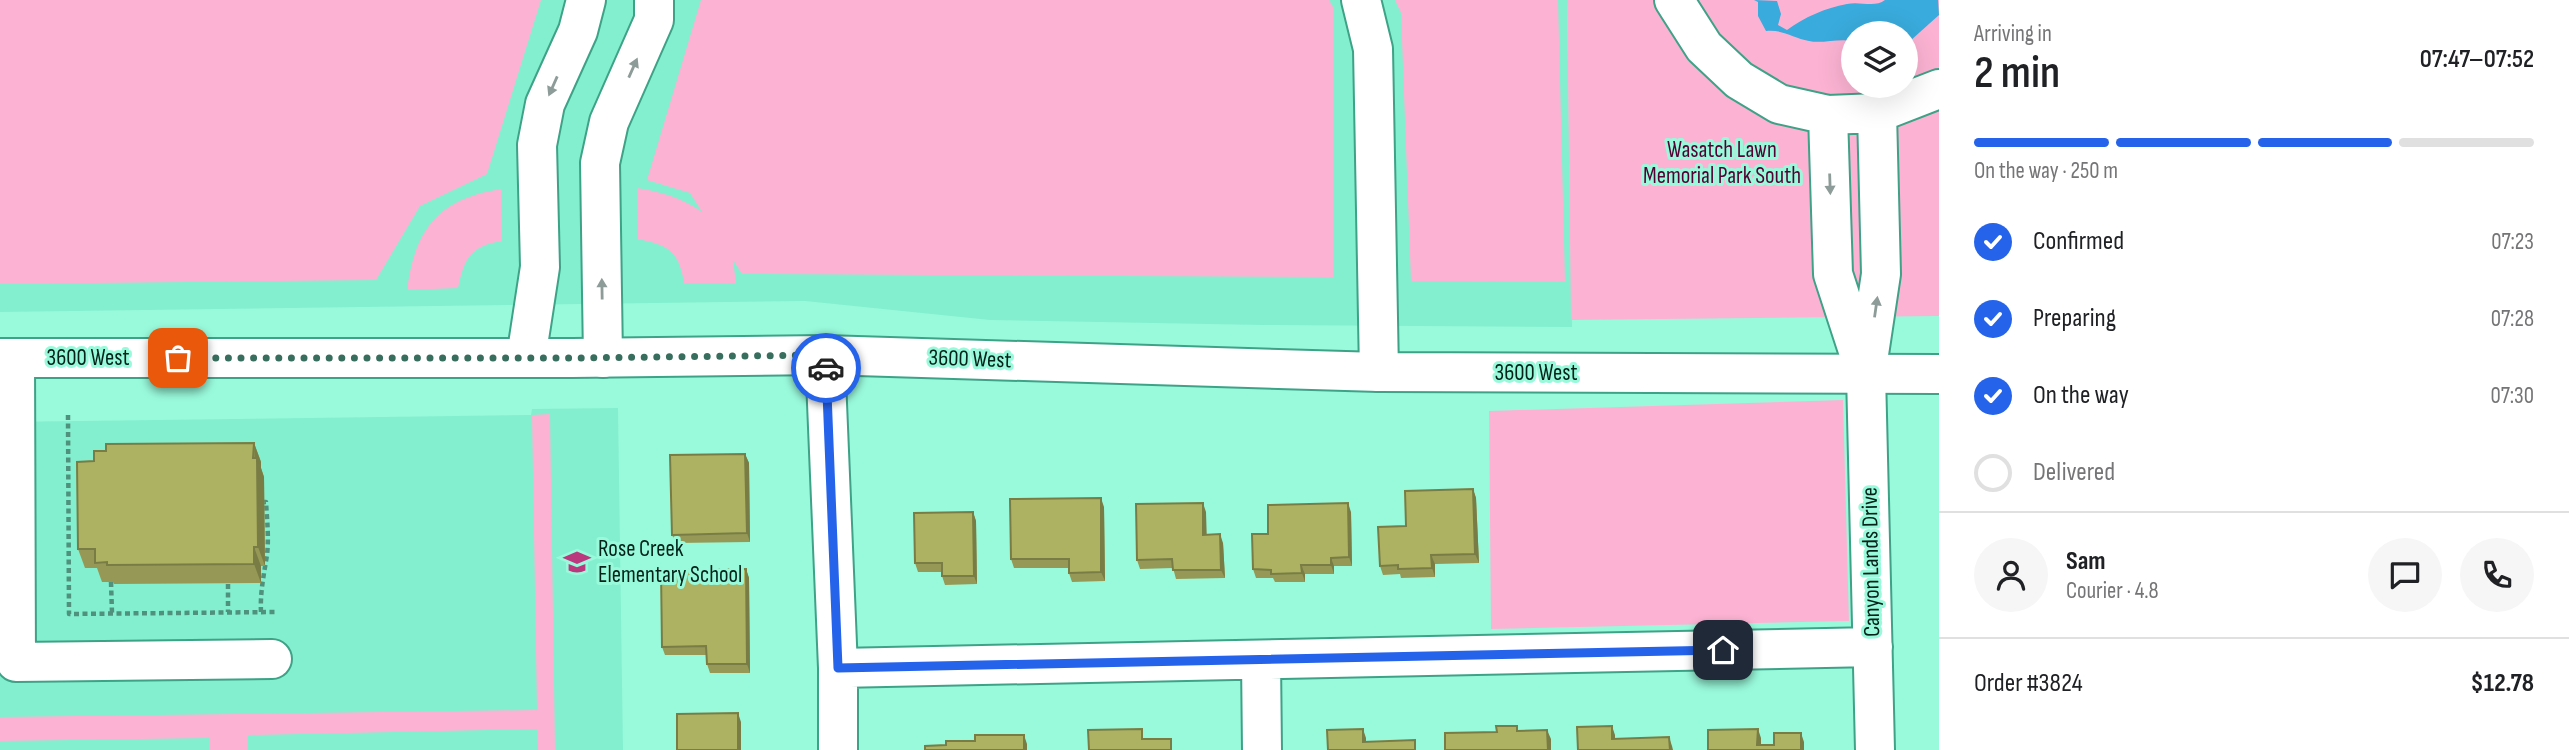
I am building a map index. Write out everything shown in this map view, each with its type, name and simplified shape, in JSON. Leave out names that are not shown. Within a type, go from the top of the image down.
[{"type":"main road","points":[[526,358],[540,267],[537,145],[545,104],[578,31],[586,0]]},
{"type":"main road","points":[[603,358],[600,163],[609,122],[654,20],[654,0]]},
{"type":"main road","points":[[1361,0],[1373,49],[1379,372]]},
{"type":"main road","points":[[1674,0],[1704,47],[1739,80],[1779,104],[1828,115],[1877,113],[1939,89]]},
{"type":"main road","points":[[1866,374],[1881,274],[1877,113]]},
{"type":"main road","points":[[1828,115],[1833,274],[1866,374]]},
{"type":"main road","points":[[825,355],[838,668],[838,750]]},
{"type":"main road","name":"3600 West","points":[[7,358],[603,358],[825,355],[1379,372],[1939,374]]},
{"type":"main road","points":[[7,358],[8,662],[272,659]]},
{"type":"main road","name":"Canyon Lands Drive","points":[[1866,374],[1875,750]]},
{"type":"main road","points":[[838,668],[1873,647]]},
{"type":"main road","points":[[1261,660],[1262,750]]},
{"type":"path","points":[[68,415],[69,614],[275,612]]},
{"type":"path","points":[[261,612],[260,588],[267,553],[268,526],[264,502]]},
{"type":"path","points":[[111,582],[112,613]]},
{"type":"path","points":[[228,584],[228,612]]},
{"type":"shaded area","points":[[0,0],[1567,0],[1572,327],[990,320],[805,301],[0,312]]},
{"type":"shaded area","points":[[618,408],[623,750],[0,750],[0,422],[531,415],[532,409]]},
{"type":"green space","points":[[0,0],[541,0],[487,174],[420,206],[376,280],[0,284]]},
{"type":"green space","points":[[701,0],[1329,0],[1333,7],[1333,277],[742,274],[733,260],[736,283],[684,283],[679,263],[670,251],[638,239],[637,188],[671,196],[702,212],[690,193],[647,180]]},
{"type":"green space","points":[[1395,0],[1558,0],[1565,282],[1411,281],[1401,13]]},
{"type":"green space","name":"Wasatch Lawn Memorial Park South","points":[[1567,0],[1939,0],[1939,316],[1571,320]]},
{"type":"green space","points":[[501,189],[502,241],[482,246],[470,256],[458,288],[407,290],[416,250],[433,220],[461,200]]},
{"type":"green space","points":[[1843,400],[1849,621],[1491,629],[1489,411]]},
{"type":"green space","points":[[550,414],[555,750],[538,750],[537,729],[248,735],[248,750],[209,750],[209,738],[0,741],[0,717],[537,710],[532,415]]},
{"type":"water","points":[[1754,0],[1777,1],[1781,14],[1778,25],[1787,30],[1808,17],[1852,3],[1938,0],[1939,15],[1918,34],[1918,21],[1841,21],[1841,40],[1814,42],[1777,31],[1766,31],[1758,16],[1758,2]]},
{"type":"building","points":[[254,443],[253,458],[257,458],[258,547],[254,547],[254,564],[107,565],[107,562],[95,563],[95,549],[78,549],[77,462],[94,461],[94,451],[106,451],[106,444]]},
{"type":"building","points":[[745,454],[747,533],[672,535],[670,455]]},
{"type":"building","points":[[1473,489],[1475,554],[1431,555],[1432,568],[1398,569],[1398,565],[1380,566],[1378,527],[1406,526],[1405,491]]},
{"type":"building","points":[[1101,498],[1101,572],[1069,573],[1069,559],[1011,559],[1010,499]]},
{"type":"building","points":[[1203,503],[1203,535],[1220,534],[1221,570],[1173,570],[1172,559],[1137,560],[1136,504]]},
{"type":"building","points":[[1348,503],[1349,557],[1331,558],[1331,565],[1301,565],[1302,573],[1271,574],[1271,570],[1253,569],[1252,534],[1268,534],[1268,505]]},
{"type":"building","points":[[973,512],[974,576],[942,576],[942,563],[915,563],[914,513]]},
{"type":"building","points":[[746,569],[747,664],[707,664],[706,646],[662,647],[661,570]]},
{"type":"building","points":[[738,713],[738,750],[677,750],[677,714]]},
{"type":"building","points":[[1496,726],[1517,726],[1517,731],[1547,730],[1548,750],[1445,750],[1445,733],[1497,732]]},
{"type":"building","points":[[1612,726],[1612,739],[1669,737],[1670,750],[1578,750],[1577,727]]},
{"type":"building","points":[[1142,729],[1142,739],[1171,739],[1171,750],[1089,750],[1088,730]]},
{"type":"building","points":[[1363,729],[1363,742],[1415,740],[1415,750],[1328,750],[1327,730]]},
{"type":"building","points":[[1758,729],[1757,745],[1774,745],[1774,733],[1801,733],[1801,750],[1708,750],[1708,730]]},
{"type":"building","points":[[975,735],[1024,735],[1024,750],[925,750],[925,746],[946,745],[946,741],[975,741]]},
{"type":"way so far","points":[[178,358],[825,355],[826,368]]},
{"type":"place","name":"Rose Creek Elementary School","points":[[577,562]]},
{"type":"route","points":[[826,368],[838,668],[1723,650]]}]
